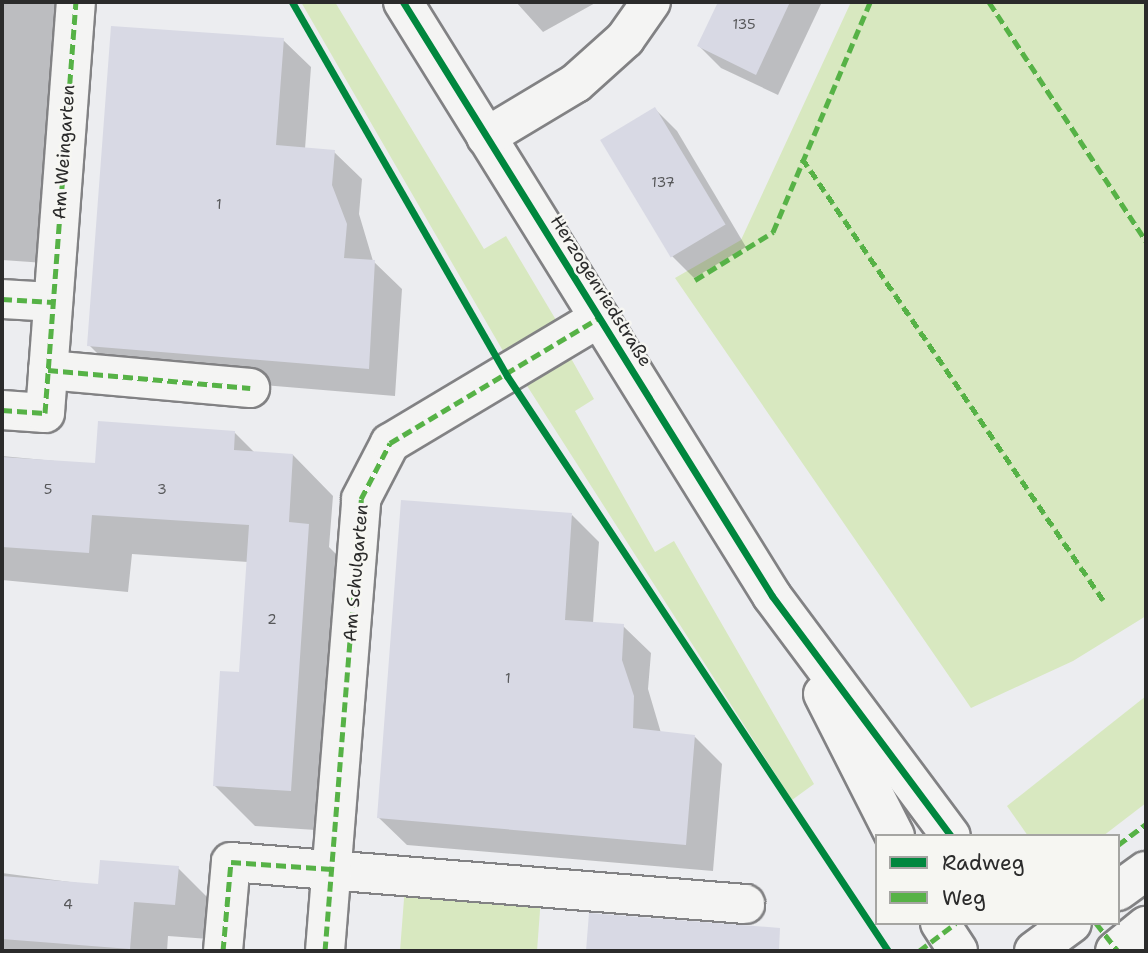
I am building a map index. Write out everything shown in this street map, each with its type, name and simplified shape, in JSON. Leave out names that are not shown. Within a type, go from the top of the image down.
[{"type":"street","name":"Am Weingarten","points":[[2,410],[45,413],[76,2]]},
{"type":"street","name":"Herzogenriedstraße","points":[[403,2],[772,596],[894,834]]},
{"type":"street","points":[[486,137],[576,83],[625,39],[651,2]]},
{"type":"street","points":[[2,299],[53,302]]},
{"type":"street","name":"Am Schulgarten","points":[[325,951],[361,499],[390,443],[599,318]]},
{"type":"street","points":[[48,370],[250,388]]},
{"type":"street","name":"Herzogenriedstraße","points":[[772,596],[950,834]]},
{"type":"street","points":[[223,951],[231,862],[745,904]]},
{"type":"street","points":[[1120,890],[1146,871]]},
{"type":"street","points":[[941,925],[958,951]]},
{"type":"street","points":[[1031,944],[1068,925]]},
{"type":"street","points":[[1115,951],[1146,926]]},
{"type":"green space","points":[[301,2],[335,2],[484,249],[506,236],[556,320],[503,351]]},
{"type":"green space","points":[[851,2],[1146,2],[1146,616],[1073,661],[971,708],[675,278],[741,240]]},
{"type":"green space","points":[[568,353],[594,399],[575,411],[655,552],[674,541],[814,784],[792,800],[522,378]]},
{"type":"green space","points":[[1146,696],[1146,803],[1106,834],[1027,834],[1007,806]]},
{"type":"green space","points":[[405,886],[541,897],[537,951],[400,951]]},
{"type":"building","points":[[718,2],[790,2],[756,75],[697,46]]},
{"type":"building","points":[[111,26],[284,38],[276,145],[335,150],[332,185],[347,224],[344,258],[375,260],[369,369],[87,346]]},
{"type":"building","points":[[655,107],[726,224],[671,257],[600,140]]},
{"type":"building","points":[[98,421],[235,431],[234,450],[293,454],[289,522],[309,524],[291,791],[213,786],[220,671],[239,672],[249,525],[92,515],[89,553],[2,547],[2,457],[95,463]]},
{"type":"building","points":[[401,500],[572,513],[565,620],[624,624],[622,660],[634,696],[633,728],[695,735],[686,845],[377,818]]},
{"type":"building","points":[[100,860],[179,866],[175,905],[134,902],[130,949],[2,939],[2,876],[98,884]]},
{"type":"building","points":[[589,913],[780,928],[779,951],[586,951]]},
{"type":"marked path","points":[[2,410],[45,413],[76,2]]},
{"type":"marked path","points":[[695,280],[773,232],[870,2]]},
{"type":"marked path","points":[[989,2],[1146,241]]},
{"type":"marked path","points":[[802,158],[1105,603]]},
{"type":"marked path","points":[[2,299],[53,302]]},
{"type":"marked path","points":[[325,951],[361,499],[390,443],[599,318]]},
{"type":"marked path","points":[[48,370],[250,388]]},
{"type":"marked path","points":[[1120,844],[1146,824]]},
{"type":"marked path","points":[[223,951],[231,862],[332,869]]},
{"type":"marked path","points":[[919,951],[953,925]]},
{"type":"marked path","points":[[1098,925],[1118,951]]},
{"type":"cycle path","points":[[292,2],[507,376],[888,951]]},
{"type":"cycle path","points":[[403,2],[772,596],[950,834]]}]
